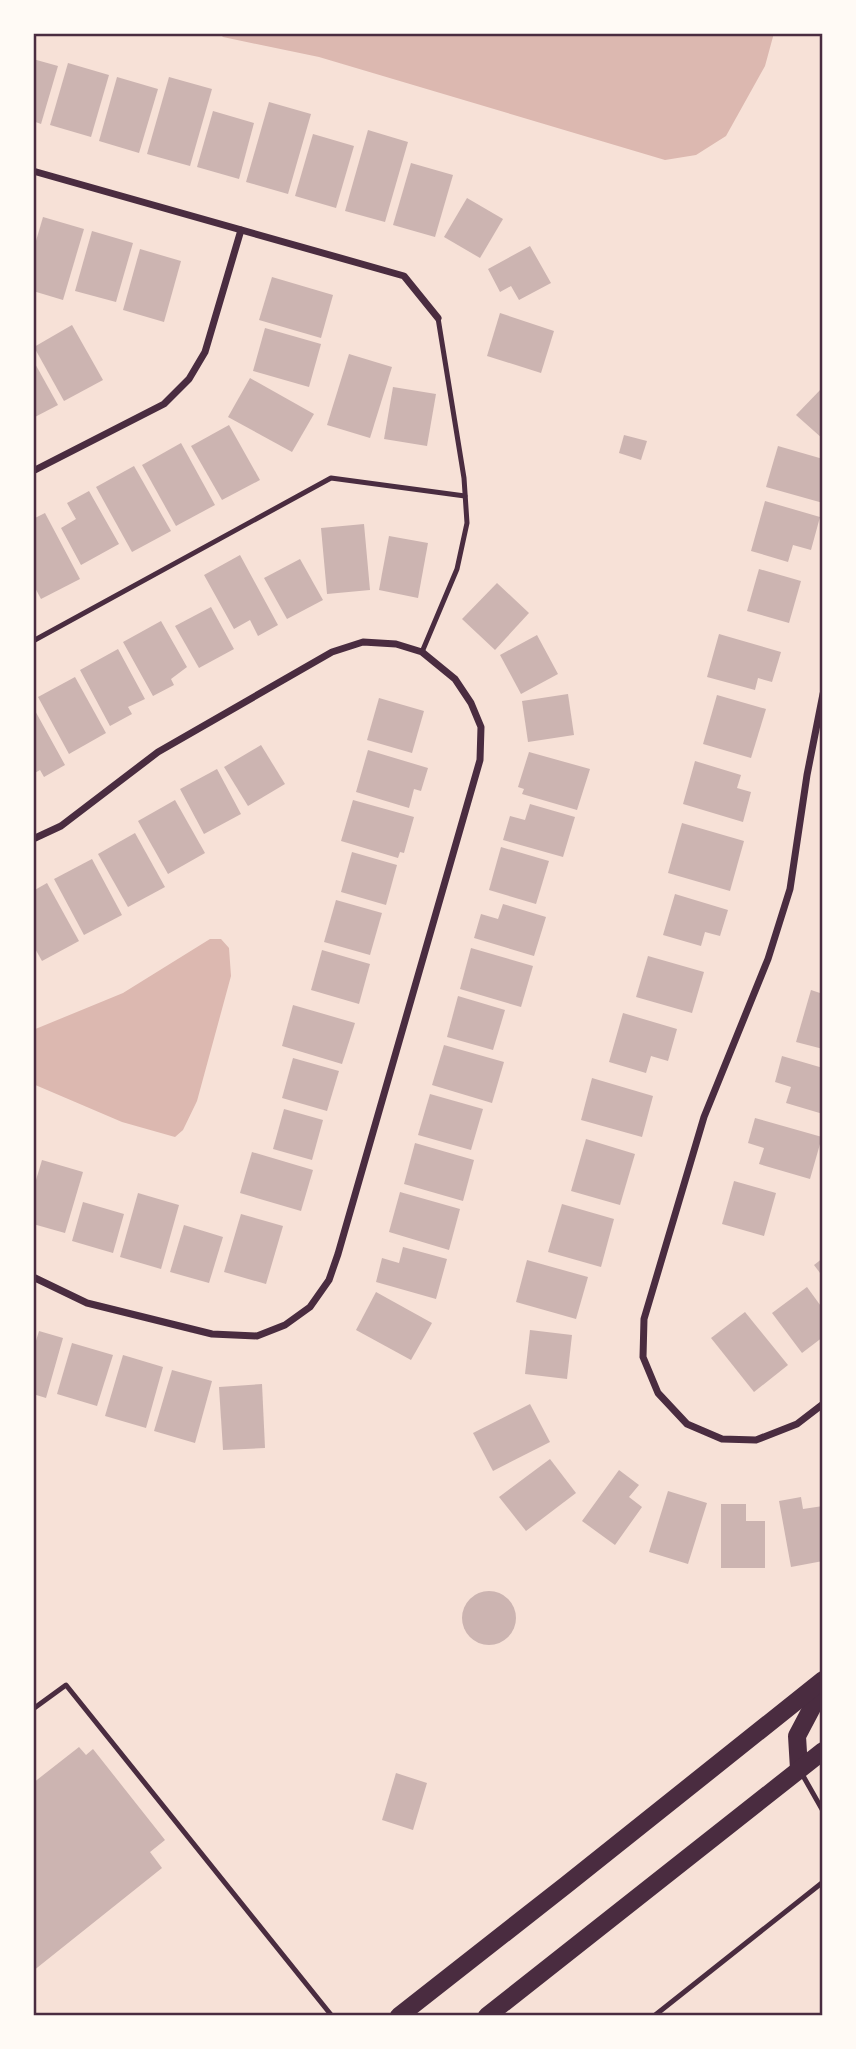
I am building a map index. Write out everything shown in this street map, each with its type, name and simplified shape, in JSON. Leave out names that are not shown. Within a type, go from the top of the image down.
[{"type":"main road","points":[[399,2016],[823,1680]]},
{"type":"main road","points":[[799,1769],[797,1736],[816,1700],[823,1695]]},
{"type":"main road","points":[[487,2016],[823,1751]]},
{"type":"street","points":[[33,171],[404,276],[438,318]]},
{"type":"street","points":[[33,471],[164,404],[189,379],[205,352],[241,230]]},
{"type":"street","points":[[33,839],[61,826],[158,752],[332,652],[363,642],[396,644],[422,652],[455,679],[471,703],[481,727],[480,760],[329,1280],[310,1307],[285,1325],[257,1336],[212,1334],[87,1303],[33,1277]]},
{"type":"street","points":[[823,694],[807,775],[790,889],[768,959],[704,1117],[644,1319],[643,1357],[658,1393],[687,1424],[722,1439],[756,1440],[797,1424],[823,1404]]},
{"type":"lane","points":[[422,652],[453,580],[463,550],[467,523],[438,318]]},
{"type":"lane","points":[[33,641],[331,478],[465,496]]},
{"type":"lane","points":[[33,1709],[66,1685],[332,2016]]},
{"type":"lane","points":[[799,1769],[823,1811]]},
{"type":"lane","points":[[654,2016],[823,1882]]},
{"type":"shaded area","points":[[219,33],[774,33],[765,66],[726,136],[696,155],[665,160],[319,57],[223,37]]},
{"type":"shaded area","points":[[210,939],[221,939],[229,948],[231,976],[197,1101],[183,1130],[175,1137],[122,1122],[33,1084],[33,1030],[123,993]]},
{"type":"building","points":[[33,59],[58,66],[41,124],[33,121]]},
{"type":"building","points":[[68,63],[109,75],[91,137],[50,125]]},
{"type":"building","points":[[117,77],[158,89],[139,153],[99,141]]},
{"type":"building","points":[[169,77],[212,89],[190,166],[147,154]]},
{"type":"building","points":[[269,102],[311,114],[288,194],[246,182]]},
{"type":"building","points":[[213,111],[254,123],[239,179],[197,167]]},
{"type":"building","points":[[368,130],[408,142],[385,222],[345,211]]},
{"type":"building","points":[[313,134],[354,146],[336,208],[295,196]]},
{"type":"building","points":[[411,163],[453,175],[435,237],[393,225]]},
{"type":"building","points":[[467,198],[503,219],[480,258],[444,237]]},
{"type":"building","points":[[43,217],[84,229],[63,300],[33,291],[33,251]]},
{"type":"building","points":[[92,231],[133,243],[116,302],[75,291]]},
{"type":"building","points":[[530,246],[551,283],[519,300],[511,286],[500,292],[488,269]]},
{"type":"building","points":[[140,249],[181,261],[164,322],[123,310]]},
{"type":"building","points":[[272,277],[333,295],[321,338],[259,320]]},
{"type":"building","points":[[500,313],[554,331],[541,373],[487,356]]},
{"type":"building","points":[[72,325],[103,380],[64,401],[34,347]]},
{"type":"building","points":[[265,328],[321,344],[309,387],[253,371]]},
{"type":"building","points":[[349,354],[392,367],[370,438],[327,425]]},
{"type":"building","points":[[33,360],[58,405],[33,418]]},
{"type":"building","points":[[250,378],[314,414],[292,452],[228,417]]},
{"type":"building","points":[[393,387],[436,394],[427,446],[384,439]]},
{"type":"building","points":[[823,387],[823,439],[796,415]]},
{"type":"building","points":[[229,425],[260,480],[222,500],[191,446]]},
{"type":"building","points":[[624,435],[647,441],[641,460],[619,453]]},
{"type":"building","points":[[181,443],[215,505],[176,526],[142,465]]},
{"type":"building","points":[[778,446],[823,459],[823,503],[766,487]]},
{"type":"building","points":[[134,466],[171,531],[132,552],[96,487]]},
{"type":"building","points":[[89,491],[119,544],[81,565],[61,528],[76,519],[67,503]]},
{"type":"building","points":[[765,501],[820,517],[811,550],[793,545],[788,562],[751,551]]},
{"type":"building","points":[[45,513],[80,579],[41,599],[33,584],[33,519]]},
{"type":"building","points":[[364,524],[370,590],[327,594],[321,528]]},
{"type":"building","points":[[389,536],[428,543],[418,598],[379,590]]},
{"type":"building","points":[[240,555],[278,625],[258,636],[250,620],[234,629],[204,575]]},
{"type":"building","points":[[300,559],[323,600],[287,619],[264,578]]},
{"type":"building","points":[[759,569],[801,581],[789,623],[747,611]]},
{"type":"building","points":[[497,583],[529,613],[495,650],[462,619]]},
{"type":"building","points":[[211,607],[234,649],[199,668],[175,626]]},
{"type":"building","points":[[161,621],[187,667],[171,679],[174,685],[153,696],[123,642]]},
{"type":"building","points":[[719,634],[781,652],[772,682],[758,678],[755,690],[707,677]]},
{"type":"building","points":[[537,635],[558,674],[521,694],[500,655]]},
{"type":"building","points":[[118,649],[145,699],[128,707],[132,714],[110,726],[80,670]]},
{"type":"building","points":[[75,677],[106,733],[69,754],[38,697]]},
{"type":"building","points":[[568,694],[574,735],[528,742],[522,701]]},
{"type":"building","points":[[717,695],[766,709],[751,758],[703,744]]},
{"type":"building","points":[[379,698],[424,711],[412,753],[367,740]]},
{"type":"building","points":[[33,707],[65,765],[44,777],[40,770],[33,774]]},
{"type":"building","points":[[261,745],[285,784],[248,806],[224,767]]},
{"type":"building","points":[[368,750],[428,768],[421,791],[414,789],[409,808],[356,792]]},
{"type":"building","points":[[529,752],[590,769],[577,810],[522,794],[524,789],[518,787]]},
{"type":"building","points":[[695,761],[741,775],[737,788],[751,792],[743,822],[683,804]]},
{"type":"building","points":[[217,769],[241,814],[204,834],[180,789]]},
{"type":"building","points":[[175,800],[205,853],[168,874],[138,821]]},
{"type":"building","points":[[353,800],[414,817],[404,853],[400,852],[398,858],[341,841]]},
{"type":"building","points":[[530,804],[575,817],[563,857],[503,840],[510,816],[525,820]]},
{"type":"building","points":[[682,823],[744,841],[730,891],[668,873]]},
{"type":"building","points":[[135,833],[165,887],[128,907],[98,854]]},
{"type":"building","points":[[501,847],[549,861],[536,904],[489,890]]},
{"type":"building","points":[[352,852],[397,865],[386,905],[341,892]]},
{"type":"building","points":[[92,859],[122,915],[84,935],[54,879]]},
{"type":"building","points":[[47,883],[79,941],[42,961],[33,945],[33,891]]},
{"type":"building","points":[[675,894],[728,910],[720,936],[705,932],[701,946],[663,935]]},
{"type":"building","points":[[336,900],[382,913],[370,955],[324,942]]},
{"type":"building","points":[[503,904],[546,917],[534,956],[474,938],[481,914],[498,919]]},
{"type":"building","points":[[471,948],[533,966],[521,1007],[460,989]]},
{"type":"building","points":[[322,950],[370,964],[359,1004],[311,990]]},
{"type":"building","points":[[648,956],[704,972],[692,1013],[636,997]]},
{"type":"building","points":[[811,990],[823,994],[823,1049],[796,1042]]},
{"type":"building","points":[[458,996],[505,1010],[493,1050],[447,1037]]},
{"type":"building","points":[[293,1005],[355,1023],[342,1064],[282,1046]]},
{"type":"building","points":[[623,1013],[677,1029],[668,1061],[651,1056],[646,1073],[609,1062]]},
{"type":"building","points":[[444,1045],[504,1062],[492,1103],[432,1085]]},
{"type":"building","points":[[782,1056],[823,1068],[823,1114],[786,1103],[791,1087],[775,1082]]},
{"type":"building","points":[[293,1058],[339,1071],[327,1111],[282,1098]]},
{"type":"building","points":[[592,1078],[653,1096],[642,1137],[581,1120]]},
{"type":"building","points":[[430,1094],[483,1109],[471,1150],[418,1135]]},
{"type":"building","points":[[284,1109],[323,1120],[312,1160],[273,1149]]},
{"type":"building","points":[[755,1118],[822,1137],[810,1179],[759,1164],[764,1148],[748,1143]]},
{"type":"building","points":[[586,1139],[635,1154],[620,1205],[571,1191]]},
{"type":"building","points":[[415,1143],[474,1160],[463,1201],[404,1184]]},
{"type":"building","points":[[252,1152],[313,1170],[301,1211],[240,1193]]},
{"type":"building","points":[[42,1160],[83,1172],[65,1233],[33,1224],[33,1190]]},
{"type":"building","points":[[734,1181],[776,1193],[764,1236],[722,1224]]},
{"type":"building","points":[[400,1192],[460,1209],[449,1250],[389,1232]]},
{"type":"building","points":[[138,1193],[179,1205],[161,1269],[120,1257]]},
{"type":"building","points":[[83,1202],[124,1214],[113,1253],[72,1241]]},
{"type":"building","points":[[562,1204],[614,1219],[601,1267],[548,1252]]},
{"type":"building","points":[[241,1214],[283,1226],[266,1284],[224,1272]]},
{"type":"building","points":[[184,1225],[223,1237],[209,1283],[170,1272]]},
{"type":"building","points":[[403,1247],[447,1259],[436,1299],[376,1282],[382,1258],[399,1263]]},
{"type":"building","points":[[823,1258],[823,1277],[814,1265]]},
{"type":"building","points":[[527,1260],[588,1277],[576,1319],[516,1302]]},
{"type":"building","points":[[807,1287],[823,1309],[823,1337],[802,1353],[772,1313]]},
{"type":"building","points":[[376,1292],[432,1323],[411,1360],[356,1330]]},
{"type":"building","points":[[745,1312],[788,1365],[754,1392],[711,1338]]},
{"type":"building","points":[[530,1330],[572,1335],[567,1379],[525,1374]]},
{"type":"building","points":[[39,1331],[63,1338],[46,1398],[33,1394],[33,1343],[35,1344]]},
{"type":"building","points":[[72,1343],[113,1355],[97,1406],[57,1394]]},
{"type":"building","points":[[123,1355],[163,1367],[146,1428],[105,1416]]},
{"type":"building","points":[[172,1370],[212,1381],[195,1443],[154,1431]]},
{"type":"building","points":[[262,1384],[265,1448],[223,1450],[219,1387]]},
{"type":"building","points":[[530,1404],[550,1442],[493,1471],[473,1433]]},
{"type":"building","points":[[550,1459],[576,1493],[526,1531],[499,1497]]},
{"type":"building","points":[[619,1470],[639,1485],[629,1497],[642,1507],[615,1545],[582,1521]]},
{"type":"building","points":[[668,1491],[707,1503],[688,1564],[649,1552]]},
{"type":"building","points":[[801,1497],[803,1509],[823,1506],[823,1561],[791,1567],[779,1501]]},
{"type":"building","points":[[721,1504],[746,1504],[746,1521],[765,1521],[765,1568],[721,1568]]},
{"type":"building","points":[[489,1591],[508,1599],[516,1618],[508,1637],[489,1645],[470,1637],[462,1618],[470,1599]]},
{"type":"building","points":[[79,1747],[86,1755],[93,1749],[165,1840],[150,1852],[162,1868],[33,1971],[33,1783]]},
{"type":"building","points":[[396,1773],[427,1783],[413,1830],[382,1820]]}]
